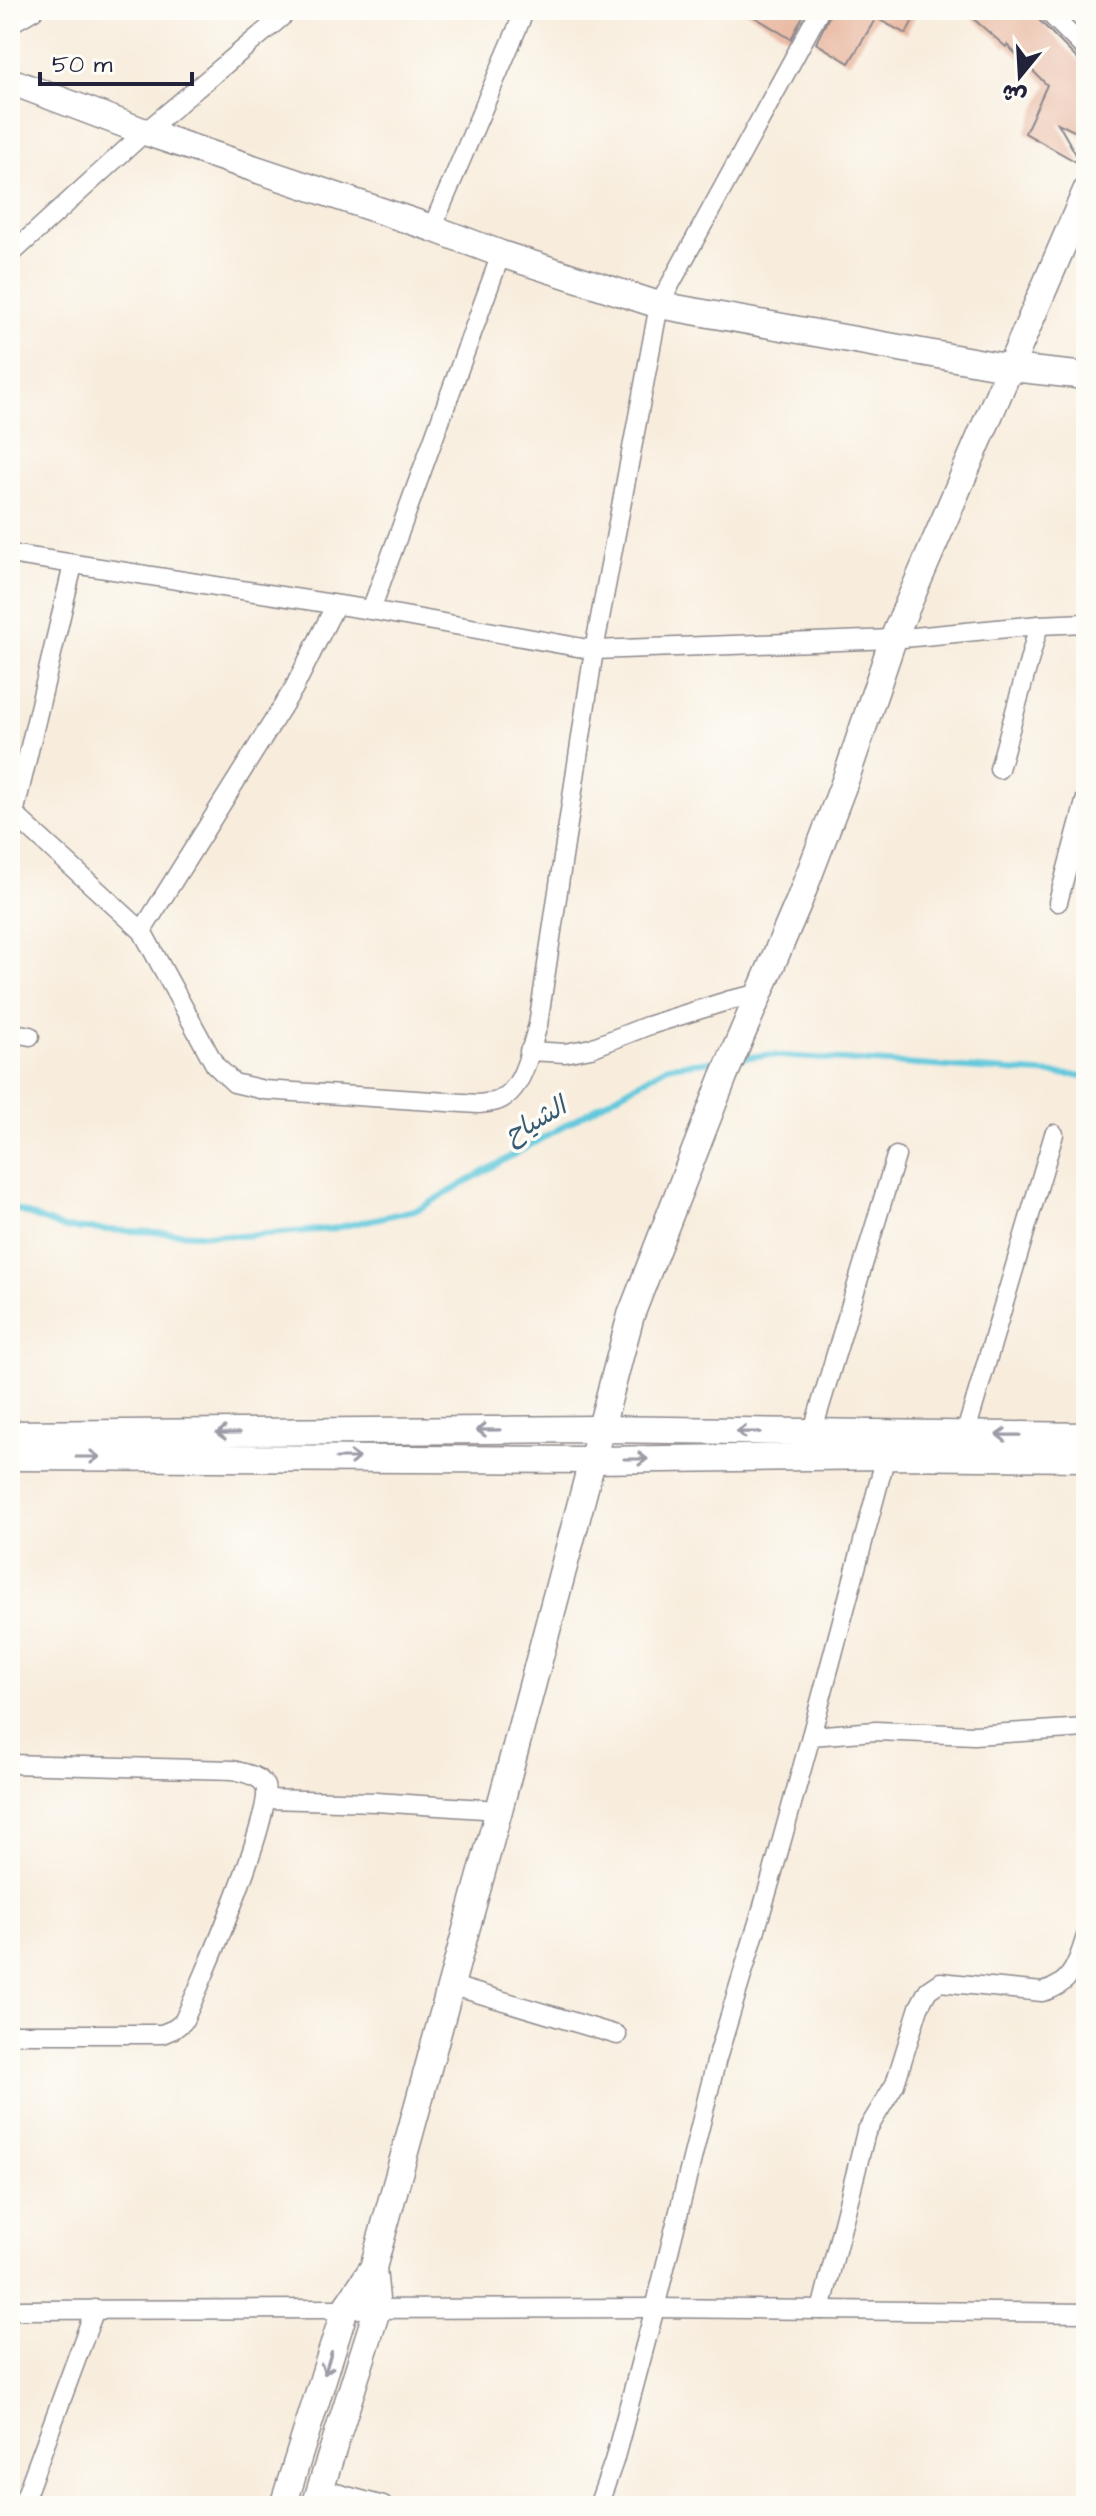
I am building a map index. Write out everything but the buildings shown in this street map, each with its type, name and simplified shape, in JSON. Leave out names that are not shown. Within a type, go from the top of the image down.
[{"type":"main road","points":[[10,81],[145,132],[659,305],[1011,368],[1086,376]]},
{"type":"main road","points":[[283,2506],[345,2309],[373,2268],[631,1315],[724,1076],[799,901],[845,781],[893,639],[1086,191]]},
{"type":"main road","points":[[10,1434],[600,1429],[1086,1436]]},
{"type":"main road","points":[[10,1457],[593,1460],[886,1456],[1086,1458]]},
{"type":"main road","points":[[318,2498],[377,2310],[373,2268]]},
{"type":"street","points":[[10,24],[34,10]]},
{"type":"street","points":[[10,255],[145,132],[290,10]]},
{"type":"street","points":[[432,228],[525,10]]},
{"type":"street","points":[[73,565],[12,822],[142,931],[215,1065],[234,1083],[264,1090],[478,1104],[498,1101],[512,1090],[522,1073],[538,1025],[594,650],[659,305],[820,10]]},
{"type":"street","points":[[1046,10],[1086,50]]},
{"type":"street","points":[[371,610],[501,254]]},
{"type":"street","points":[[10,554],[371,610],[594,650],[893,639],[1086,623]]},
{"type":"street","points":[[142,931],[294,688],[335,606]]},
{"type":"street","points":[[999,769],[1039,625]]},
{"type":"street","points":[[1058,902],[1086,798]]},
{"type":"street","points":[[529,1051],[565,1053],[591,1048],[647,1026],[758,994]]},
{"type":"street","points":[[10,1032],[30,1036]]},
{"type":"street","points":[[965,1435],[1054,1134]]},
{"type":"street","points":[[812,1433],[896,1156]]},
{"type":"street","points":[[598,2506],[614,2461],[655,2308],[716,2062],[769,1886],[886,1456]]},
{"type":"street","points":[[811,1736],[876,1731],[974,1735],[1086,1728]]},
{"type":"street","points":[[10,1764],[233,1770],[260,1779],[267,1799],[250,1860],[183,2022],[162,2034],[10,2034]]},
{"type":"street","points":[[267,1799],[499,1810]]},
{"type":"street","points":[[821,2310],[866,2132],[895,2084],[919,2007],[928,1990],[940,1982],[949,1982],[1042,1992],[1078,1979],[1076,1967],[1086,1936]]},
{"type":"street","points":[[450,1985],[617,2035]]},
{"type":"street","points":[[10,2310],[655,2308],[1086,2313]]},
{"type":"street","points":[[22,2506],[95,2309]]},
{"type":"street","points":[[318,2498],[383,2506]]},
{"type":"waterway","name":"الشياح","points":[[740,1058],[766,1055],[1086,1076]]},
{"type":"waterway","name":"الشياح","points":[[10,1207],[63,1228],[241,1236],[331,1229],[419,1209],[668,1066],[721,1060]]}]
